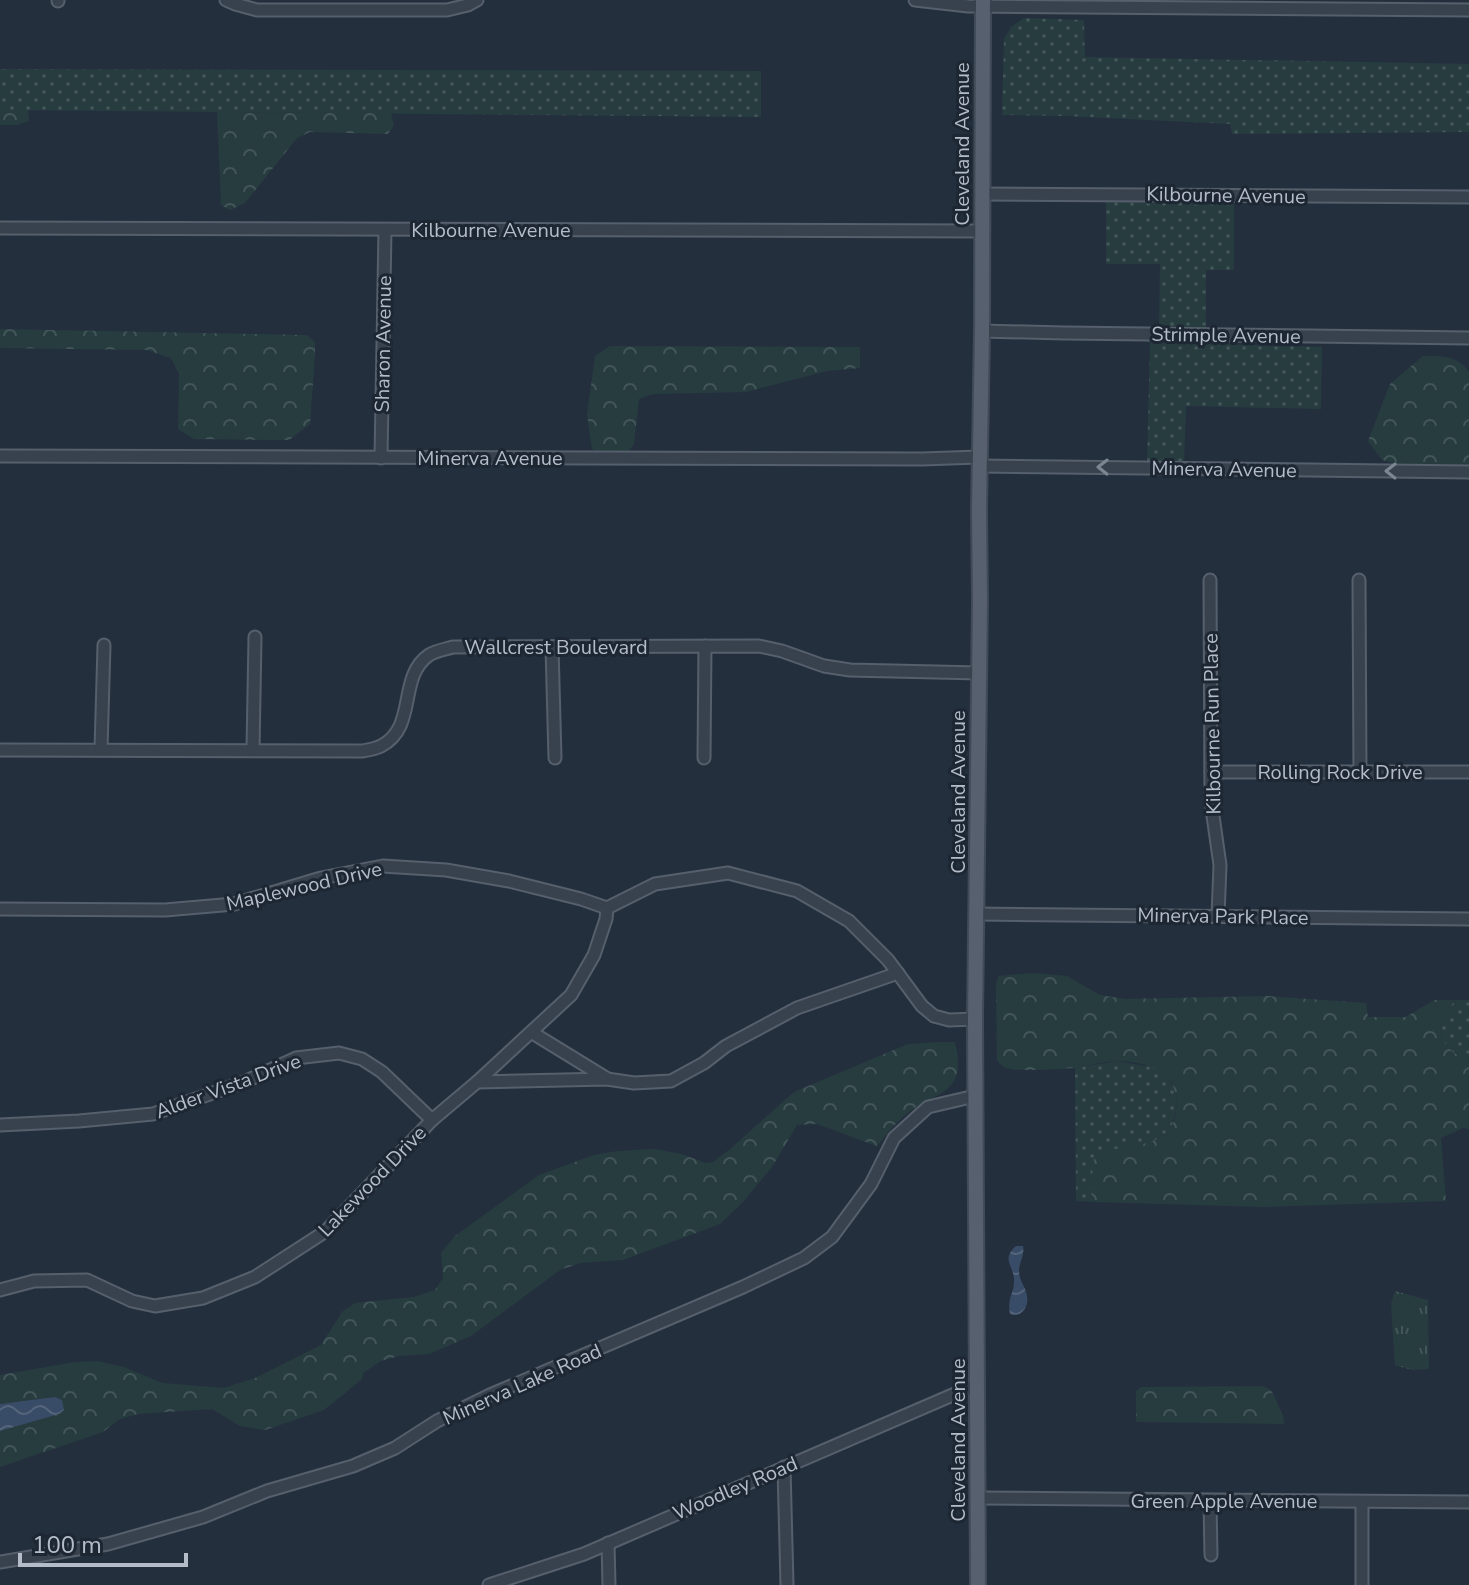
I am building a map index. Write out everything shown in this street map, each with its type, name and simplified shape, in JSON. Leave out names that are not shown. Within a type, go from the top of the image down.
[{"type":"main road","name":"Cleveland Avenue","points":[[978,1585],[975,1019],[983,3]]},
{"type":"street","points":[[226,0],[257,10],[447,10],[477,0]]},
{"type":"street","points":[[915,0],[1311,4],[1469,10]]},
{"type":"street","name":"Kilbourne Avenue","points":[[983,194],[1469,197]]},
{"type":"street","name":"Kilbourne Avenue","points":[[0,228],[982,231]]},
{"type":"street","name":"Sharon Avenue","points":[[381,458],[385,230]]},
{"type":"street","name":"Strimple Avenue","points":[[982,331],[1469,338]]},
{"type":"street","name":"Minerva Avenue","points":[[0,456],[922,459],[1469,472]]},
{"type":"street","name":"Kilbourne Run Place","points":[[1210,580],[1211,802],[1220,865],[1218,916]]},
{"type":"street","points":[[1359,580],[1360,772]]},
{"type":"street","points":[[253,750],[255,637]]},
{"type":"street","points":[[101,750],[104,645]]},
{"type":"street","points":[[704,758],[705,646]]},
{"type":"street","name":"Wallcrest Boulevard","points":[[0,750],[362,751],[381,746],[397,733],[406,715],[413,673],[429,655],[453,647],[745,646],[772,648],[824,666],[850,670],[979,673]]},
{"type":"street","points":[[552,647],[555,758]]},
{"type":"street","name":"Rolling Rock Drive","points":[[1211,772],[1469,772]]},
{"type":"street","name":"Maplewood Drive","points":[[0,909],[165,910],[234,904],[321,878],[383,866],[446,870],[509,881],[607,908]]},
{"type":"street","points":[[607,908],[655,884],[728,873],[797,891],[849,921],[888,960],[922,1006],[934,1016],[949,1020],[975,1019]]},
{"type":"street","name":"Lakewood Drive","points":[[0,1290],[34,1281],[87,1280],[132,1301],[155,1306],[203,1298],[255,1277],[326,1231],[432,1120],[571,995],[594,955],[607,908]]},
{"type":"street","name":"Minerva Park Place","points":[[977,914],[1469,919]]},
{"type":"street","points":[[477,1082],[671,1081],[704,1063],[726,1046],[797,1008],[898,973]]},
{"type":"street","points":[[531,1032],[607,1079]]},
{"type":"street","name":"Alder Vista Drive","points":[[0,1125],[153,1114],[244,1082],[296,1058],[339,1053],[362,1059],[382,1072],[432,1120]]},
{"type":"street","name":"Minerva Lake Road","points":[[0,1562],[108,1544],[203,1517],[267,1491],[353,1466],[395,1448],[437,1421],[490,1395],[804,1258],[832,1237],[871,1184],[894,1138],[928,1107],[975,1096]]},
{"type":"street","name":"Woodley Road","points":[[489,1585],[584,1554],[978,1384]]},
{"type":"street","points":[[784,1467],[787,1585]]},
{"type":"street","name":"Green Apple Avenue","points":[[978,1498],[1469,1502]]},
{"type":"street","points":[[1210,1501],[1211,1555]]},
{"type":"street","points":[[1362,1502],[1362,1585]]},
{"type":"street","points":[[608,1543],[609,1585]]},
{"type":"green space","points":[[1024,18],[1084,20],[1085,57],[1469,64],[1469,132],[1232,134],[1230,124],[1002,115],[1004,39],[1011,27]]},
{"type":"green space","points":[[0,69],[761,71],[761,117],[0,110]]},
{"type":"green space","points":[[0,110],[28,110],[29,121],[0,125]]},
{"type":"green space","points":[[217,112],[391,113],[394,125],[388,134],[310,132],[297,138],[245,203],[230,210],[221,205]]},
{"type":"green space","points":[[1106,202],[1234,203],[1234,270],[1206,270],[1206,330],[1159,329],[1160,264],[1106,264]]},
{"type":"green space","points":[[0,329],[307,335],[315,342],[310,424],[289,440],[194,439],[178,429],[179,374],[171,358],[146,350],[0,348]]},
{"type":"green space","points":[[1150,342],[1322,347],[1321,409],[1186,406],[1184,464],[1147,463]]},
{"type":"green space","points":[[610,346],[860,347],[860,368],[827,371],[746,392],[653,394],[639,399],[634,444],[628,452],[605,456],[592,449],[587,415],[595,356]]},
{"type":"green space","points":[[1423,356],[1454,359],[1469,372],[1469,467],[1405,466],[1382,460],[1368,441],[1390,384]]},
{"type":"green space","points":[[1034,973],[1067,976],[1100,995],[1125,999],[1268,996],[1366,1003],[1368,1017],[1406,1017],[1434,1000],[1455,1000],[1443,1017],[1440,1030],[1448,1047],[1469,1062],[1469,1129],[1463,1128],[1441,1138],[1446,1201],[1263,1207],[1096,1202],[1090,1192],[1094,1159],[1112,1150],[1151,1142],[1168,1131],[1173,1124],[1176,1096],[1162,1073],[1127,1061],[1040,1070],[1012,1069],[1001,1065],[997,1060],[996,983],[999,976]]},
{"type":"green space","points":[[1455,1000],[1469,1000],[1469,1062],[1448,1047],[1441,1036],[1442,1020]]},
{"type":"green space","points":[[955,1042],[958,1060],[953,1083],[903,1117],[877,1146],[817,1124],[797,1125],[772,1167],[720,1224],[623,1260],[580,1263],[560,1270],[471,1336],[429,1354],[381,1361],[363,1373],[362,1379],[324,1410],[265,1430],[240,1426],[212,1409],[138,1414],[120,1419],[103,1432],[0,1467],[0,1431],[59,1414],[55,1397],[0,1404],[0,1375],[97,1361],[124,1367],[162,1383],[224,1388],[255,1378],[321,1345],[342,1312],[355,1303],[414,1297],[435,1290],[443,1278],[441,1253],[455,1236],[539,1175],[594,1155],[618,1151],[654,1149],[682,1154],[705,1163],[713,1162],[794,1092],[908,1044]]},
{"type":"green space","points":[[1117,1061],[1157,1068],[1167,1077],[1176,1092],[1176,1110],[1171,1129],[1154,1142],[1102,1153],[1090,1192],[1096,1202],[1076,1201],[1075,1068]]},
{"type":"green space","points":[[1395,1291],[1428,1300],[1429,1369],[1412,1370],[1395,1365],[1391,1304]]},
{"type":"green space","points":[[1263,1386],[1271,1390],[1284,1424],[1136,1422],[1136,1391],[1141,1387]]},
{"type":"water","points":[[1016,1246],[1023,1246],[1019,1271],[1027,1304],[1023,1311],[1014,1315],[1010,1314],[1009,1308],[1014,1276],[1009,1255]]},
{"type":"water","points":[[55,1397],[62,1400],[64,1410],[59,1414],[0,1431],[0,1404]]}]
